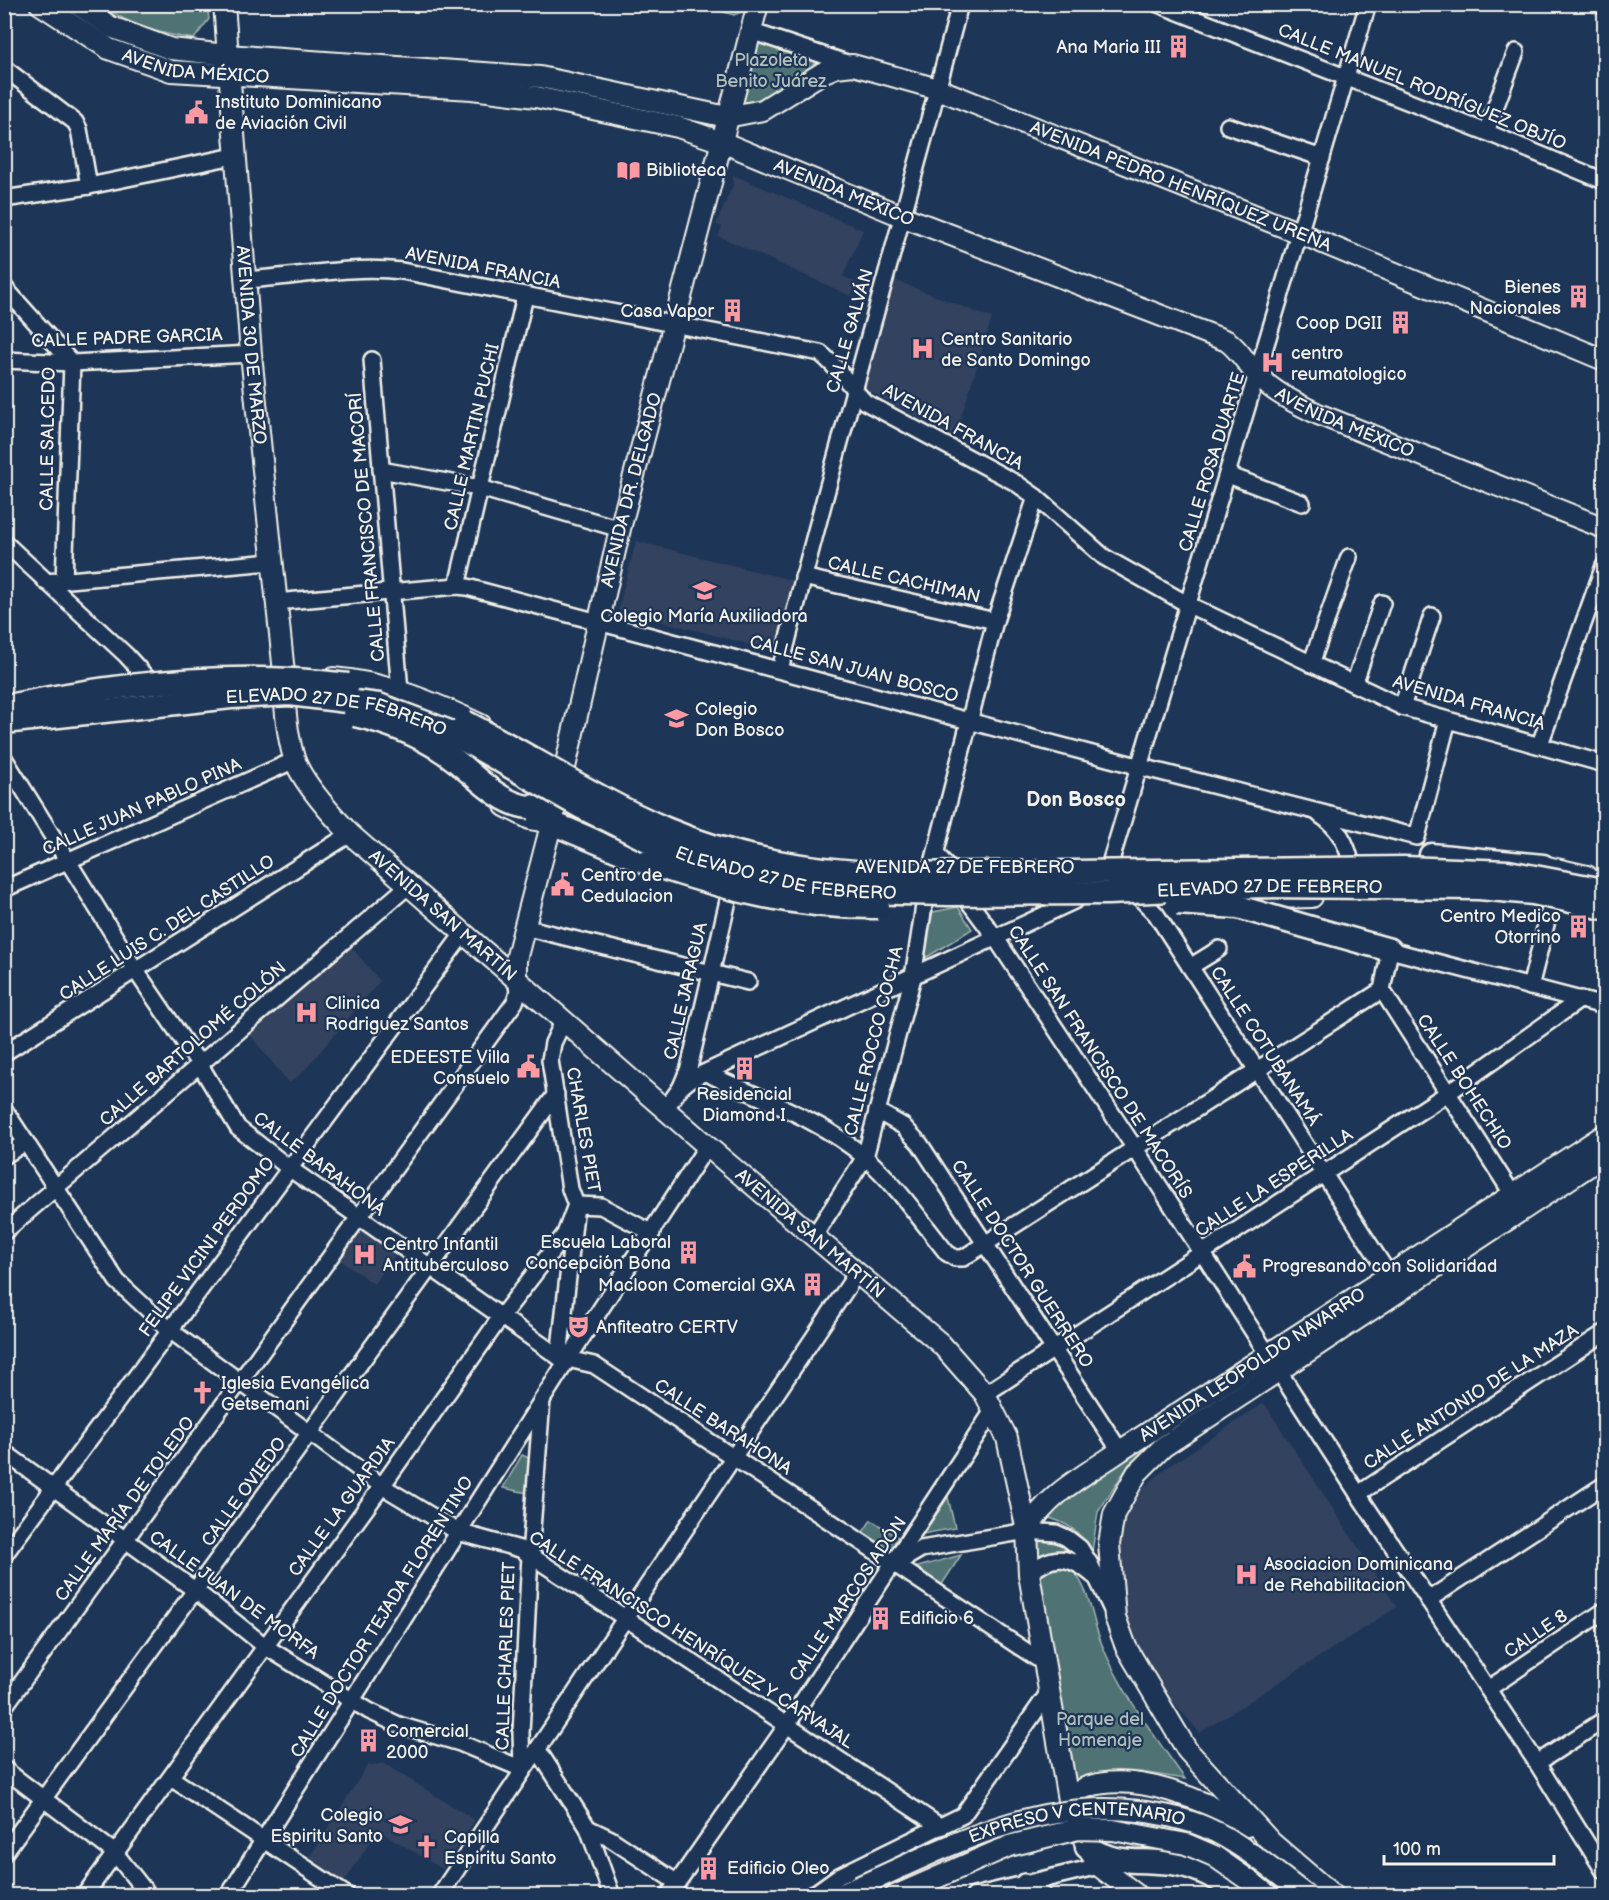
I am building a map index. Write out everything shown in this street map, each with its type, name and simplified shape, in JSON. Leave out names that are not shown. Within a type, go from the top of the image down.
[{"type":"highway","name":"ELEVADO 27 DE FEBRERO","points":[[4,704],[141,685],[274,677],[351,685],[382,691],[455,717],[640,817],[702,843],[754,858],[829,871],[864,873],[1175,872],[1404,868],[1478,870],[1540,876],[1605,890]]},
{"type":"highway","name":"ELEVADO 27 DE FEBRERO","points":[[4,722],[286,689],[378,705],[414,716],[484,749],[581,807],[647,840],[694,859],[812,888],[958,898],[1262,886],[1479,888],[1533,892],[1605,908]]},
{"type":"highway","points":[[286,689],[308,703],[370,718],[418,736],[445,752],[509,801],[555,812],[645,862],[714,884],[780,901],[807,905],[906,906],[958,898]]},
{"type":"highway","points":[[1175,872],[1304,859],[1431,855],[1543,866]]},
{"type":"highway","points":[[1108,893],[1131,901],[1238,908],[1389,950]]},
{"type":"highway","points":[[1087,1847],[1115,1861],[1178,1864],[1256,1892]]},
{"type":"main road","name":"AVENIDA MÉXICO","points":[[40,4],[83,34],[134,59],[171,71],[472,89],[536,97],[678,127],[722,142],[904,218],[1227,341],[1239,350],[1258,377],[1290,401],[1605,528]]},
{"type":"main road","name":"AVENIDA 30 DE MARZO","points":[[224,4],[250,354],[286,689]]},
{"type":"main road","name":"AVENIDA DR. DELGADO","points":[[516,978],[516,960],[555,812],[620,529],[758,4]]},
{"type":"main road","name":"AVENIDA MÉXICO","points":[[86,7],[111,27],[171,49],[540,77],[728,117],[763,110],[822,73],[836,67],[853,65]]},
{"type":"main road","name":"AVENIDA PEDRO HENRÍQUEZ UREÑA","points":[[853,65],[938,89],[1299,233],[1605,360]]},
{"type":"main road","name":"AVENIDA 27 DE FEBRERO","points":[[4,704],[146,677],[286,689],[386,716],[465,749],[555,812],[656,852],[733,878],[809,898],[924,901],[958,898],[1150,907],[1176,901],[1398,894],[1551,905],[1605,917]]},
{"type":"main road","name":"AVENIDA 27 DE FEBRERO","points":[[4,730],[286,689],[341,678],[400,691],[442,706],[675,826],[736,845],[805,860],[860,868],[939,863],[1103,867],[1352,867],[1441,864],[1543,866],[1605,880]]},
{"type":"main road","name":"AVENIDA SAN MARTÍN","points":[[286,689],[295,760],[323,804],[350,834],[707,1146],[941,1344],[990,1402],[1007,1438],[1027,1531],[1029,1574],[1068,1800],[1087,1847],[1099,1866],[1138,1896]]},
{"type":"main road","points":[[386,716],[453,764],[512,812],[555,812]]},
{"type":"main road","name":"AVENIDA LEOPOLDO NAVARRO","points":[[1394,1283],[1513,1195],[1602,1150]]},
{"type":"main road","name":"AVENIDA LEOPOLDO NAVARRO","points":[[1027,1531],[1034,1516],[1045,1504],[1120,1451],[1272,1362],[1602,1150]]},
{"type":"main road","name":"AVENIDA LEOPOLDO NAVARRO","points":[[1271,1842],[1187,1750],[1126,1647],[1115,1617],[1109,1544],[1114,1514],[1137,1473],[1163,1447],[1272,1362]]},
{"type":"main road","points":[[1068,1800],[1085,1787],[1100,1784],[1120,1784],[1178,1792],[1221,1808],[1271,1842],[1334,1896]]},
{"type":"main road","name":"EXPRESO V CENTENARIO","points":[[838,1896],[972,1836],[1046,1813],[1105,1807],[1180,1818],[1205,1827],[1228,1839],[1307,1896]]},
{"type":"main road","name":"EXPRESO V CENTENARIO","points":[[895,1896],[1009,1846],[1078,1829],[1113,1830],[1186,1844],[1214,1856],[1256,1892]]},
{"type":"street","name":"CALLE GALVÁN","points":[[780,670],[853,390],[904,218],[960,4]]},
{"type":"street","name":"CALLE MANUEL RODRÍGUEZ OBJÍO","points":[[1158,4],[1605,181]]},
{"type":"street","name":"CALLE ROSA DUARTE","points":[[1074,902],[1103,867],[1141,767],[1368,4]]},
{"type":"street","points":[[1598,4],[1605,7]]},
{"type":"street","name":"AVENIDA PEDRO HENRÍQUEZ UREÑA","points":[[750,31],[853,65]]},
{"type":"street","points":[[1486,132],[1516,52]]},
{"type":"street","points":[[4,68],[75,122],[80,129],[89,186]]},
{"type":"street","points":[[1228,126],[1322,158]]},
{"type":"street","points":[[4,199],[89,186],[234,156]]},
{"type":"street","name":"AVENIDA FRANCIA","points":[[244,280],[380,268],[820,353],[837,366],[853,390],[866,402],[1016,483],[1036,496],[1104,557],[1189,605],[1402,707],[1605,764]]},
{"type":"street","name":"CALLE SALCEDO","points":[[4,287],[72,363],[64,581]]},
{"type":"street","name":"CALLE MARTIN PUCHI","points":[[457,586],[525,296]]},
{"type":"street","name":"CALLE PADRE GARCIA","points":[[4,360],[72,363],[250,354]]},
{"type":"street","name":"CALLE FRANCISCO DE MACORÍ","points":[[372,360],[400,691]]},
{"type":"street","points":[[381,470],[480,488],[620,529]]},
{"type":"street","points":[[1228,475],[1302,502]]},
{"type":"street","name":"CALLE ROCCO COCHA","points":[[814,1236],[858,1172],[865,1157],[913,977],[924,901],[939,863],[970,720],[995,621],[1036,496]]},
{"type":"street","points":[[4,542],[126,655],[146,677]]},
{"type":"street","points":[[1311,664],[1349,557]]},
{"type":"street","points":[[46,582],[271,562]]},
{"type":"street","points":[[1540,744],[1605,567]]},
{"type":"street","name":"CALLE CACHIMAN","points":[[803,577],[995,621]]},
{"type":"street","name":"CALLE SAN JUAN BOSCO","points":[[275,602],[457,586],[1141,767],[1417,837],[1448,720]]},
{"type":"street","points":[[1354,684],[1382,603]]},
{"type":"street","points":[[1402,707],[1432,616]]},
{"type":"street","name":"CALLE BARAHONA","points":[[4,758],[136,971],[200,1065],[238,1128],[289,1168],[500,1318],[563,1358],[594,1365],[1044,1663]]},
{"type":"street","name":"CALLE JUAN PABLO PINA","points":[[4,890],[295,760]]},
{"type":"street","points":[[1315,812],[1336,829],[1349,853],[1352,867]]},
{"type":"street","name":"CALLE LUIS C. DEL CASTILLO","points":[[4,1053],[350,834]]},
{"type":"street","name":"CALLE SAN FRANCISCO DE MACORÍS","points":[[939,863],[958,898],[995,937],[1136,1150],[1605,1870]]},
{"type":"street","points":[[1103,867],[1150,907]]},
{"type":"street","name":"CALLE JARAGUA","points":[[666,1108],[681,1087],[688,1068],[733,878]]},
{"type":"street","name":"CALLE BARTOLOMÉ COLÓN","points":[[4,1232],[408,886]]},
{"type":"street","points":[[1176,901],[1370,950],[1389,950],[1605,1006]]},
{"type":"street","points":[[681,1087],[691,1079],[1074,902]]},
{"type":"street","points":[[1530,987],[1551,905]]},
{"type":"street","name":"CALLE COTUBANAMÁ","points":[[1150,907],[1394,1283]]},
{"type":"street","points":[[524,927],[748,982]]},
{"type":"street","name":"FELIPE VICINI PERDOMO","points":[[4,1555],[463,934]]},
{"type":"street","points":[[1190,967],[1219,949]]},
{"type":"street","points":[[706,1073],[809,1121],[865,1157],[885,1177],[947,1253],[955,1258],[963,1258],[1136,1150],[1382,990],[1389,950]]},
{"type":"street","name":"CALLE MARÍA DE TOLEDO","points":[[4,1707],[515,1002],[518,992],[516,978]]},
{"type":"street","name":"CALLE BOHECHIO","points":[[1382,990],[1513,1195]]},
{"type":"street","name":"CALLE LA ESPERILLA","points":[[990,1402],[1055,1348],[1448,1093],[1581,999]]},
{"type":"street","name":"CHARLES PIET","points":[[563,1358],[576,1205],[570,1189],[550,1060],[553,1043],[564,1020]]},
{"type":"street","name":"CALLE OVIEDO","points":[[4,1853],[431,1270],[555,1094]]},
{"type":"street","name":"CALLE FRANCISCO HENRÍQUEZ Y CARVAJAL","points":[[4,1109],[55,1190],[117,1281],[171,1331],[382,1486],[458,1532],[520,1549],[530,1555],[627,1617],[940,1827]]},
{"type":"street","name":"CALLE DOCTOR GUERRERO","points":[[877,1111],[903,1126],[920,1144],[1120,1451]]},
{"type":"street","points":[[4,1156],[26,1142]]},
{"type":"street","points":[[576,1205],[600,1206],[652,1233],[707,1146]]},
{"type":"street","name":"CALLE LA GUARDIA","points":[[84,1896],[382,1486],[500,1318],[565,1234],[576,1205]]},
{"type":"street","name":"CALLE DOCTOR TEJADA FLORENTINO","points":[[228,1896],[542,1400],[563,1358],[652,1233]]},
{"type":"street","points":[[440,1896],[522,1769],[538,1750],[858,1273]]},
{"type":"street","name":"CALLE ANTONIO DE LA MAZA","points":[[1358,1494],[1605,1333]]},
{"type":"street","name":"CALLE CHARLES PIET","points":[[522,1769],[521,1733],[530,1555],[542,1400]]},
{"type":"street","name":"CALLE MARCOS ADÓN","points":[[668,1896],[895,1565],[990,1402]]},
{"type":"street","name":"CALLE JUAN DE MORFA","points":[[4,1452],[196,1591],[266,1647],[352,1701],[399,1725],[460,1743],[522,1769]]},
{"type":"street","points":[[1428,1600],[1605,1485]]},
{"type":"street","points":[[895,1565],[921,1549],[1027,1531],[1056,1533],[1080,1548],[1115,1617]]},
{"type":"street","points":[[1029,1574],[1047,1560],[1058,1558],[1085,1568],[1098,1580]]},
{"type":"street","name":"CALLE 8","points":[[1488,1689],[1605,1611]]},
{"type":"street","name":"EXPRESO V CENTENARIO","points":[[811,1896],[839,1876],[963,1815],[1049,1692]]},
{"type":"street","points":[[1537,1763],[1605,1720]]},
{"type":"street","name":"CALLE CHARLES PIET","points":[[538,1750],[588,1828],[612,1896]]},
{"type":"street","points":[[4,1769],[115,1853],[149,1896]]},
{"type":"street","points":[[171,1778],[348,1896]]},
{"type":"street","points":[[588,1828],[611,1839],[676,1882]]},
{"type":"street","name":"EXPRESO V CENTENARIO","points":[[974,1896],[1024,1882],[1099,1866]]},
{"type":"street","points":[[1024,1882],[1044,1896]]},
{"type":"shaded area","points":[[733,175],[863,230],[843,276],[857,283],[851,296],[718,236],[722,227],[716,224],[733,185]]},
{"type":"shaded area","name":"Centro Sanitario de Santo Domingo","points":[[884,276],[992,318],[955,437],[873,393],[855,379]]},
{"type":"shaded area","points":[[636,541],[795,581],[779,652],[618,610]]},
{"type":"shaded area","name":"Clinica Rodriguez Santos","points":[[348,943],[380,981],[303,1072],[289,1083],[244,1028]]},
{"type":"shaded area","name":"Centro Infantil Antituberculoso","points":[[355,1223],[397,1252],[374,1284],[333,1255]]},
{"type":"shaded area","name":"Asociacion Dominicana de Rehabilitacion","points":[[1264,1403],[1397,1607],[1200,1733],[1168,1696],[1148,1665],[1118,1599],[1116,1549],[1122,1525],[1141,1490],[1166,1468]]},
{"type":"shaded area","name":"Colegio Espiritu Santo","points":[[383,1763],[475,1820],[442,1869],[378,1830],[343,1884],[308,1860],[367,1766]]},
{"type":"green space","points":[[102,5],[207,5],[209,19],[194,39],[146,28]]},
{"type":"green space","points":[[699,5],[746,5],[744,11],[734,15]]},
{"type":"green space","name":"Plazoleta Benito Juárez","points":[[751,36],[833,61],[777,99],[732,110]]},
{"type":"green space","points":[[958,907],[972,929],[924,959],[917,954],[933,912]]},
{"type":"green space","points":[[1250,1363],[1258,1376],[1130,1463],[1098,1512],[1092,1552],[1072,1528],[1042,1516]]},
{"type":"green space","points":[[522,1455],[531,1459],[528,1493],[503,1488]]},
{"type":"green space","points":[[948,1497],[955,1528],[923,1534]]},
{"type":"green space","points":[[871,1520],[898,1537],[889,1552],[861,1535]]},
{"type":"green space","points":[[1044,1541],[1061,1544],[1075,1558],[1056,1551],[1033,1559],[1030,1543]]},
{"type":"green space","points":[[961,1555],[941,1586],[914,1568]]},
{"type":"green space","name":"Parque del Homenaje","points":[[1055,1564],[1070,1566],[1077,1576],[1087,1595],[1101,1642],[1118,1678],[1139,1713],[1185,1779],[1140,1772],[1108,1772],[1065,1781],[1034,1580],[1041,1570]]},
{"type":"place","name":"Ana Maria III","points":[[1179,47]]},
{"type":"place","name":"Instituto Dominicano de Aviación Civil","points":[[197,112]]},
{"type":"place","name":"Biblioteca","points":[[628,170]]},
{"type":"place","name":"Bienes Nacionales","points":[[1579,297]]},
{"type":"place","name":"Casa Vapor","points":[[732,311]]},
{"type":"place","name":"Coop DGII","points":[[1400,323]]},
{"type":"place","name":"Centro Sanitario de Santo Domingo","points":[[923,349]]},
{"type":"place","name":"centro reumatologico","points":[[1273,363]]},
{"type":"place","name":"Colegio María Auxiliadora","points":[[704,590]]},
{"type":"place","name":"Colegio Don Bosco","points":[[677,719]]},
{"type":"place","name":"Centro de Cedulacion","points":[[563,885]]},
{"type":"place","name":"Centro Medico Otorrino","points":[[1579,926]]},
{"type":"place","name":"Clinica Rodriguez Santos","points":[[307,1013]]},
{"type":"place","name":"EDEESTE Villa Consuelo","points":[[528,1067]]},
{"type":"place","name":"Residencial Diamond I","points":[[744,1068]]},
{"type":"place","name":"Escuela Laboral Concepción Bona","points":[[689,1252]]},
{"type":"place","name":"Centro Infantil Antituberculoso","points":[[365,1254]]},
{"type":"place","name":"Progresando con Solidaridad","points":[[1244,1266]]},
{"type":"place","name":"Macloon Comercial GXA","points":[[813,1285]]},
{"type":"place","name":"Anfiteatro CERTV","points":[[578,1327]]},
{"type":"place","name":"Iglesia Evangélica Getsemani","points":[[203,1393]]},
{"type":"place","name":"Asociacion Dominicana de Rehabilitacion","points":[[1246,1574]]},
{"type":"place","name":"Edificio 6","points":[[881,1618]]},
{"type":"place","name":"Comercial 2000","points":[[368,1741]]},
{"type":"place","name":"Colegio Espiritu Santo","points":[[401,1825]]},
{"type":"place","name":"Capilla Espiritu Santo","points":[[426,1847]]},
{"type":"place","name":"Edificio Oleo","points":[[709,1868]]},
{"type":"district","name":"Don Bosco","points":[[1076,800]]}]
